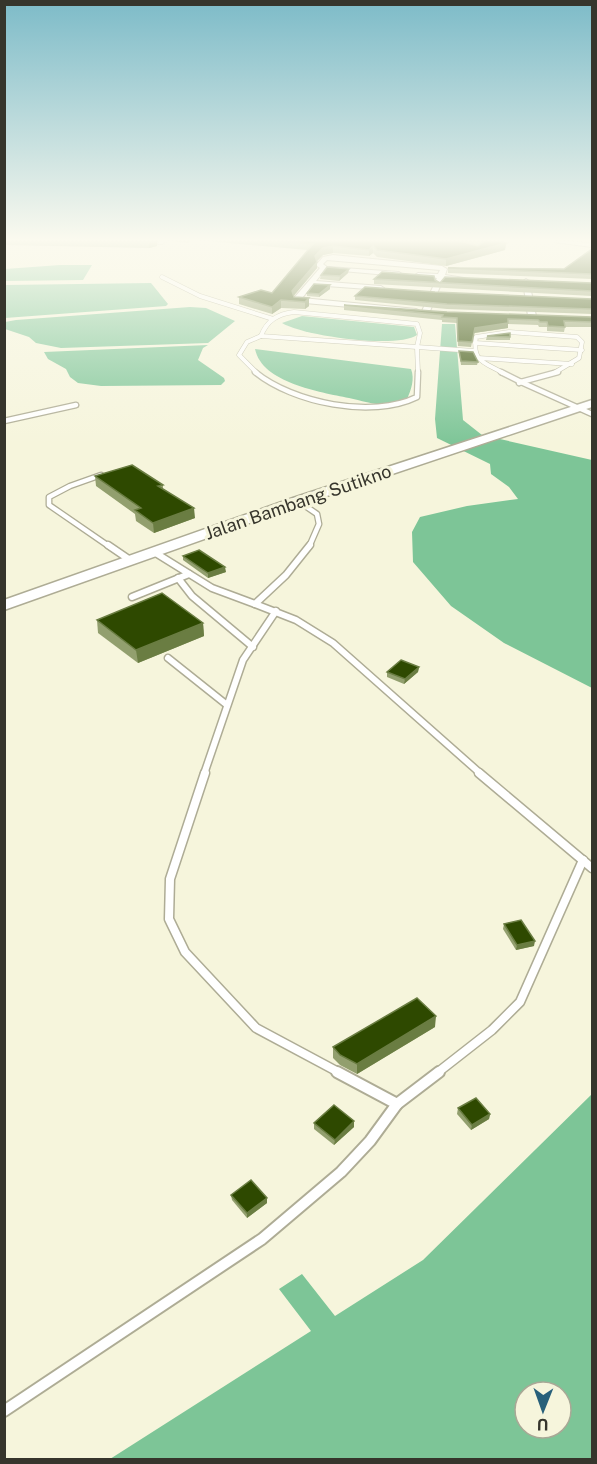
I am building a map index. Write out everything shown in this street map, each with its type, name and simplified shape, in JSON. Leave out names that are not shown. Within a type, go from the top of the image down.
[{"type":"street","points":[[395,308],[437,312]]},
{"type":"street","points":[[530,308],[532,316]]},
{"type":"street","points":[[520,316],[542,316]]},
{"type":"street","name":"Jalan Bambang Sutikno","points":[[4,605],[298,501],[592,404]]},
{"type":"lane","points":[[239,308],[273,319]]},
{"type":"lane","points":[[261,336],[265,325],[273,319],[281,314],[294,312],[410,322],[419,325],[417,348],[419,387],[417,397],[400,405],[371,409],[321,399],[282,387],[262,377],[239,355],[244,343],[261,336],[417,348],[474,351]]},
{"type":"lane","points":[[519,383],[542,378],[572,364],[579,358],[582,350],[580,339],[564,335],[487,333],[476,337],[474,351],[477,358],[519,383],[592,414]]},
{"type":"lane","points":[[475,343],[582,350]]},
{"type":"lane","points":[[477,358],[572,364]]},
{"type":"lane","points":[[4,421],[76,405]]},
{"type":"lane","points":[[104,474],[56,493],[48,501],[49,505],[130,560]]},
{"type":"lane","points":[[255,604],[302,557],[316,536],[320,521],[316,511],[298,501]]},
{"type":"lane","points":[[154,552],[212,588],[276,611],[317,631],[432,733],[592,868]]},
{"type":"lane","points":[[132,597],[189,574]]},
{"type":"lane","points":[[178,579],[192,596],[254,647]]},
{"type":"lane","points":[[276,611],[254,647],[243,660],[227,705],[170,879],[169,919],[185,952],[256,1029],[397,1104]]},
{"type":"lane","points":[[168,658],[227,705]]},
{"type":"lane","points":[[4,1411],[262,1239],[341,1172],[370,1141],[397,1104],[492,1030],[520,1002],[583,860]]},
{"type":"shaded area","points":[[5,308],[135,308],[5,318]]},
{"type":"shaded area","points":[[172,308],[207,308],[235,321],[208,343],[61,348],[36,343],[29,337],[5,329],[5,322]]},
{"type":"shaded area","points":[[302,316],[414,327],[417,335],[406,339],[371,341],[309,332],[282,323]]},
{"type":"shaded area","points":[[442,324],[455,324],[463,420],[482,435],[592,460],[592,688],[504,643],[451,606],[413,562],[412,532],[420,517],[467,506],[518,499],[509,487],[491,474],[490,464],[437,438],[435,419]]},
{"type":"shaded area","points":[[208,345],[203,348],[198,360],[224,378],[225,381],[221,385],[101,386],[78,383],[70,377],[66,369],[48,359],[44,352]]},
{"type":"shaded area","points":[[255,349],[411,369],[412,384],[407,399],[398,404],[389,405],[323,393],[280,378],[260,361]]},
{"type":"shaded area","points":[[592,1094],[592,1459],[110,1459],[311,1331],[279,1289],[302,1274],[335,1316],[423,1260]]},
{"type":"building","points":[[377,308],[592,317],[592,322],[564,321],[565,327],[548,326],[547,322],[538,320],[508,319],[508,323],[475,328],[472,342],[458,341],[457,318],[442,317],[443,315]]},
{"type":"building","points":[[510,333],[510,337],[487,336]]},
{"type":"building","points":[[459,351],[473,352],[478,362],[461,361]]},
{"type":"building","points":[[132,465],[163,485],[158,486],[194,508],[153,523],[135,510],[141,508],[95,476]]},
{"type":"building","points":[[199,550],[225,567],[208,573],[183,556]]},
{"type":"building","points":[[162,593],[203,623],[136,650],[97,620]]},
{"type":"building","points":[[401,660],[419,667],[405,679],[387,672]]},
{"type":"building","points":[[521,920],[535,941],[517,945],[504,924]]},
{"type":"building","points":[[417,998],[436,1016],[357,1064],[340,1055],[333,1047]]},
{"type":"building","points":[[476,1098],[490,1114],[472,1125],[458,1108]]},
{"type":"building","points":[[334,1105],[354,1121],[335,1140],[314,1123]]},
{"type":"building","points":[[251,1180],[267,1198],[247,1213],[231,1195]]}]
